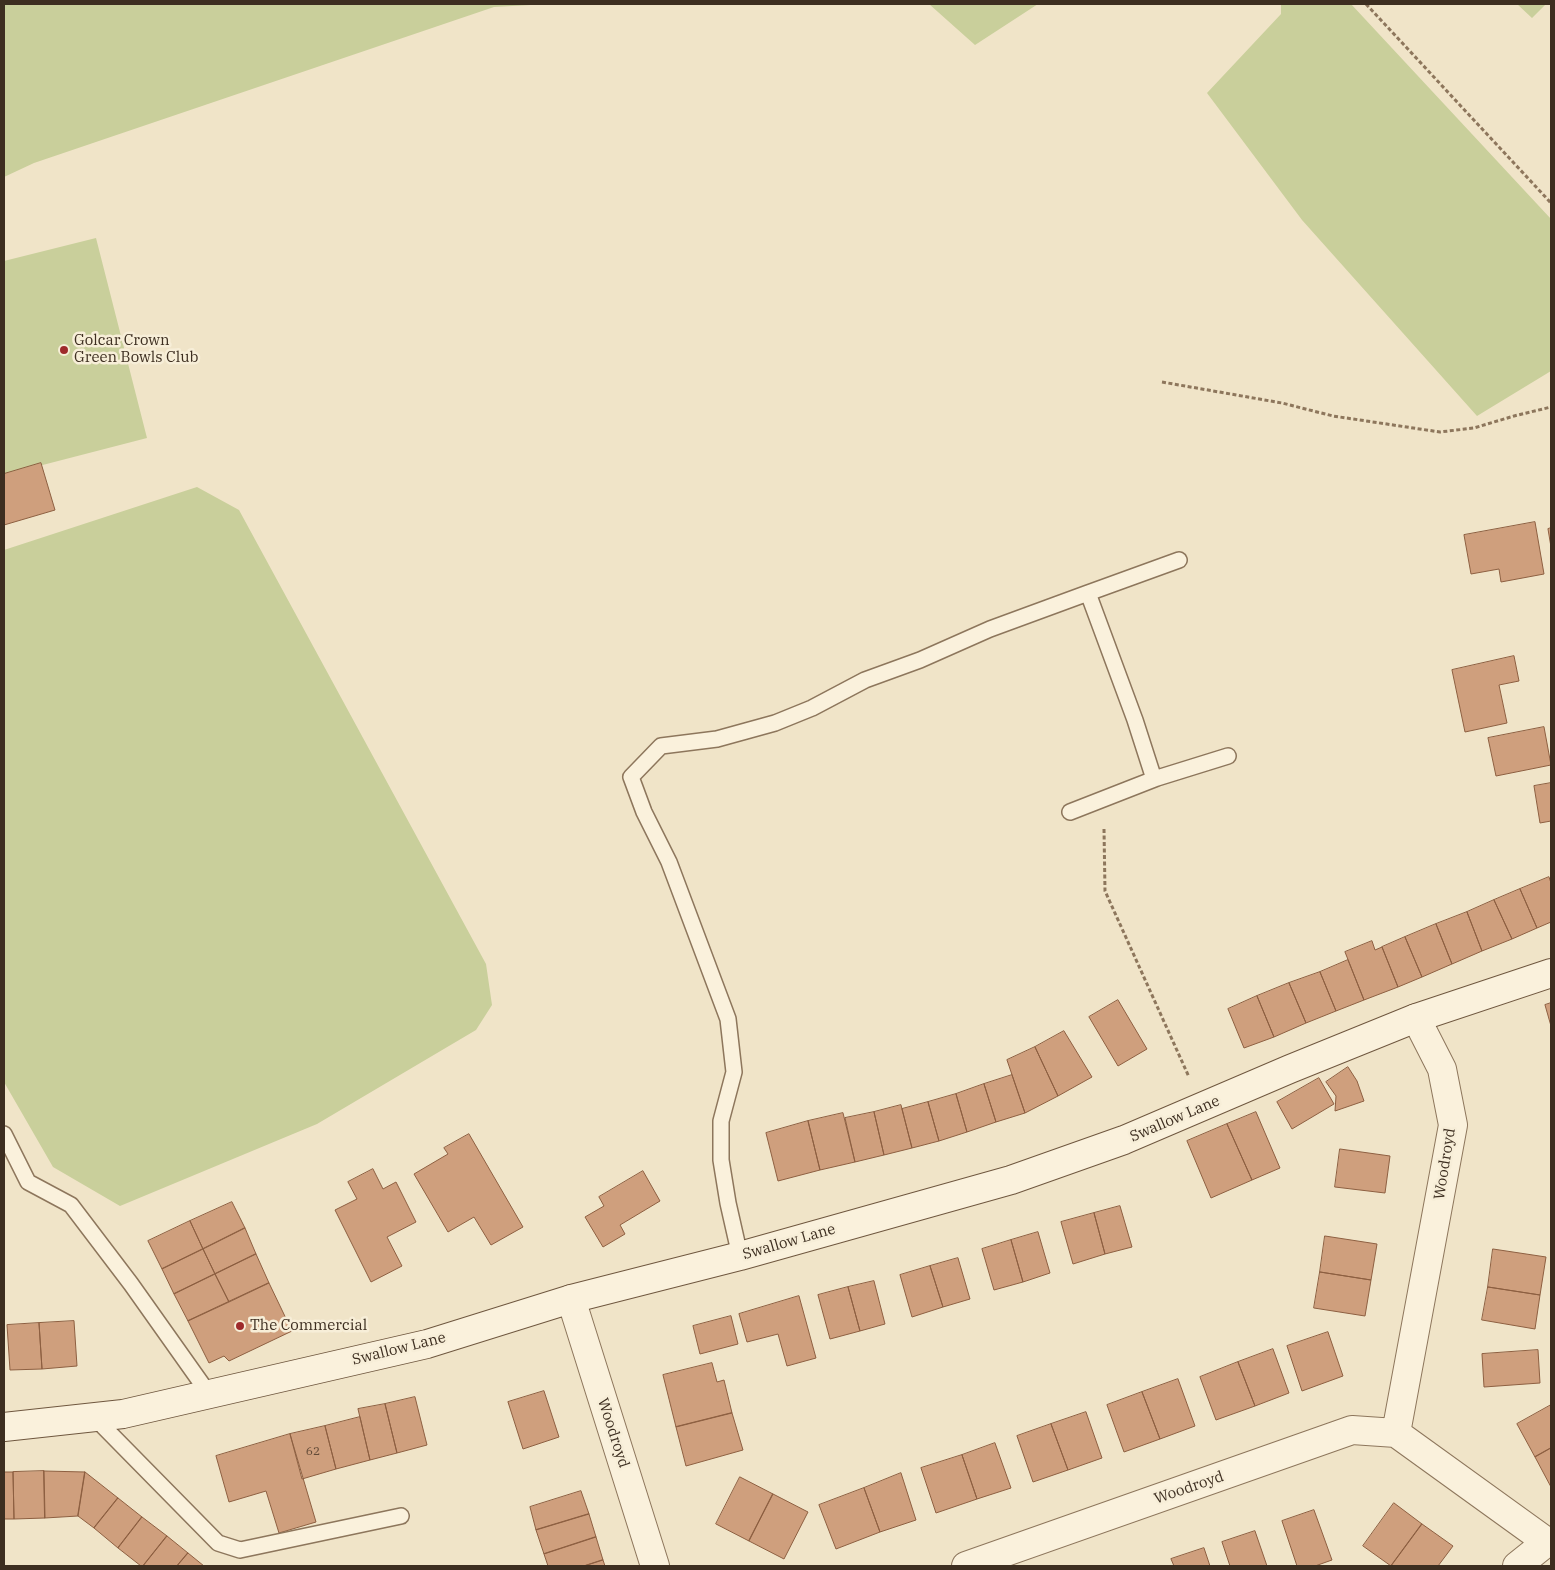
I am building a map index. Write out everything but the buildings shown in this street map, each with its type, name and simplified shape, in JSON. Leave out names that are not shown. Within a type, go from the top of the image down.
[{"type":"street","name":"Swallow Lane","points":[[4,1428],[123,1414],[427,1344],[571,1299],[740,1256],[1011,1180],[1124,1140],[1290,1069],[1416,1018],[1551,973]]},
{"type":"street","name":"Woodroyd","points":[[980,1564],[1352,1430],[1396,1433],[1453,1125],[1442,1069],[1416,1018]]},
{"type":"street","name":"Woodroyd","points":[[571,1299],[655,1566]]},
{"type":"street","points":[[1396,1433],[1547,1542],[1517,1566]]},
{"type":"lane","points":[[740,1256],[721,1160],[721,1121],[734,1072],[728,1019],[669,862],[644,812],[631,777],[662,746],[717,739],[775,723],[812,708],[866,680],[920,660],[990,629],[1179,560]]},
{"type":"lane","points":[[1088,593],[1135,720],[1154,779],[1157,778]]},
{"type":"lane","points":[[1070,812],[1157,778],[1228,756]]},
{"type":"lane","points":[[4,1134],[28,1182],[70,1205],[131,1284],[209,1394]]},
{"type":"lane","points":[[94,1417],[218,1543],[226,1546],[240,1550],[400,1516]]},
{"type":"path","points":[[1366,4],[1551,203]]},
{"type":"path","points":[[1162,382],[1282,403],[1333,416],[1440,432],[1474,428],[1551,407]]},
{"type":"path","points":[[1104,798],[1105,892],[1203,1107]]},
{"type":"green space","points":[[4,4],[549,4],[494,7],[34,163],[4,177]]},
{"type":"green space","points":[[929,4],[1038,4],[975,45]]},
{"type":"green space","points":[[1281,4],[1351,4],[1551,219],[1551,371],[1477,416],[1302,220],[1207,93],[1281,14]]},
{"type":"green space","points":[[1517,4],[1546,4],[1532,18]]},
{"type":"green space","name":"Golcar Crown Green Bowls Club","points":[[96,238],[147,438],[4,475],[4,261]]},
{"type":"green space","points":[[197,487],[239,510],[486,964],[492,1005],[476,1030],[317,1124],[120,1206],[53,1167],[4,1082],[4,550]]},
{"type":"place","name":"Golcar Crown Green Bowls Club","points":[[64,350]]},
{"type":"place","name":"The Commercial","points":[[240,1326]]}]
